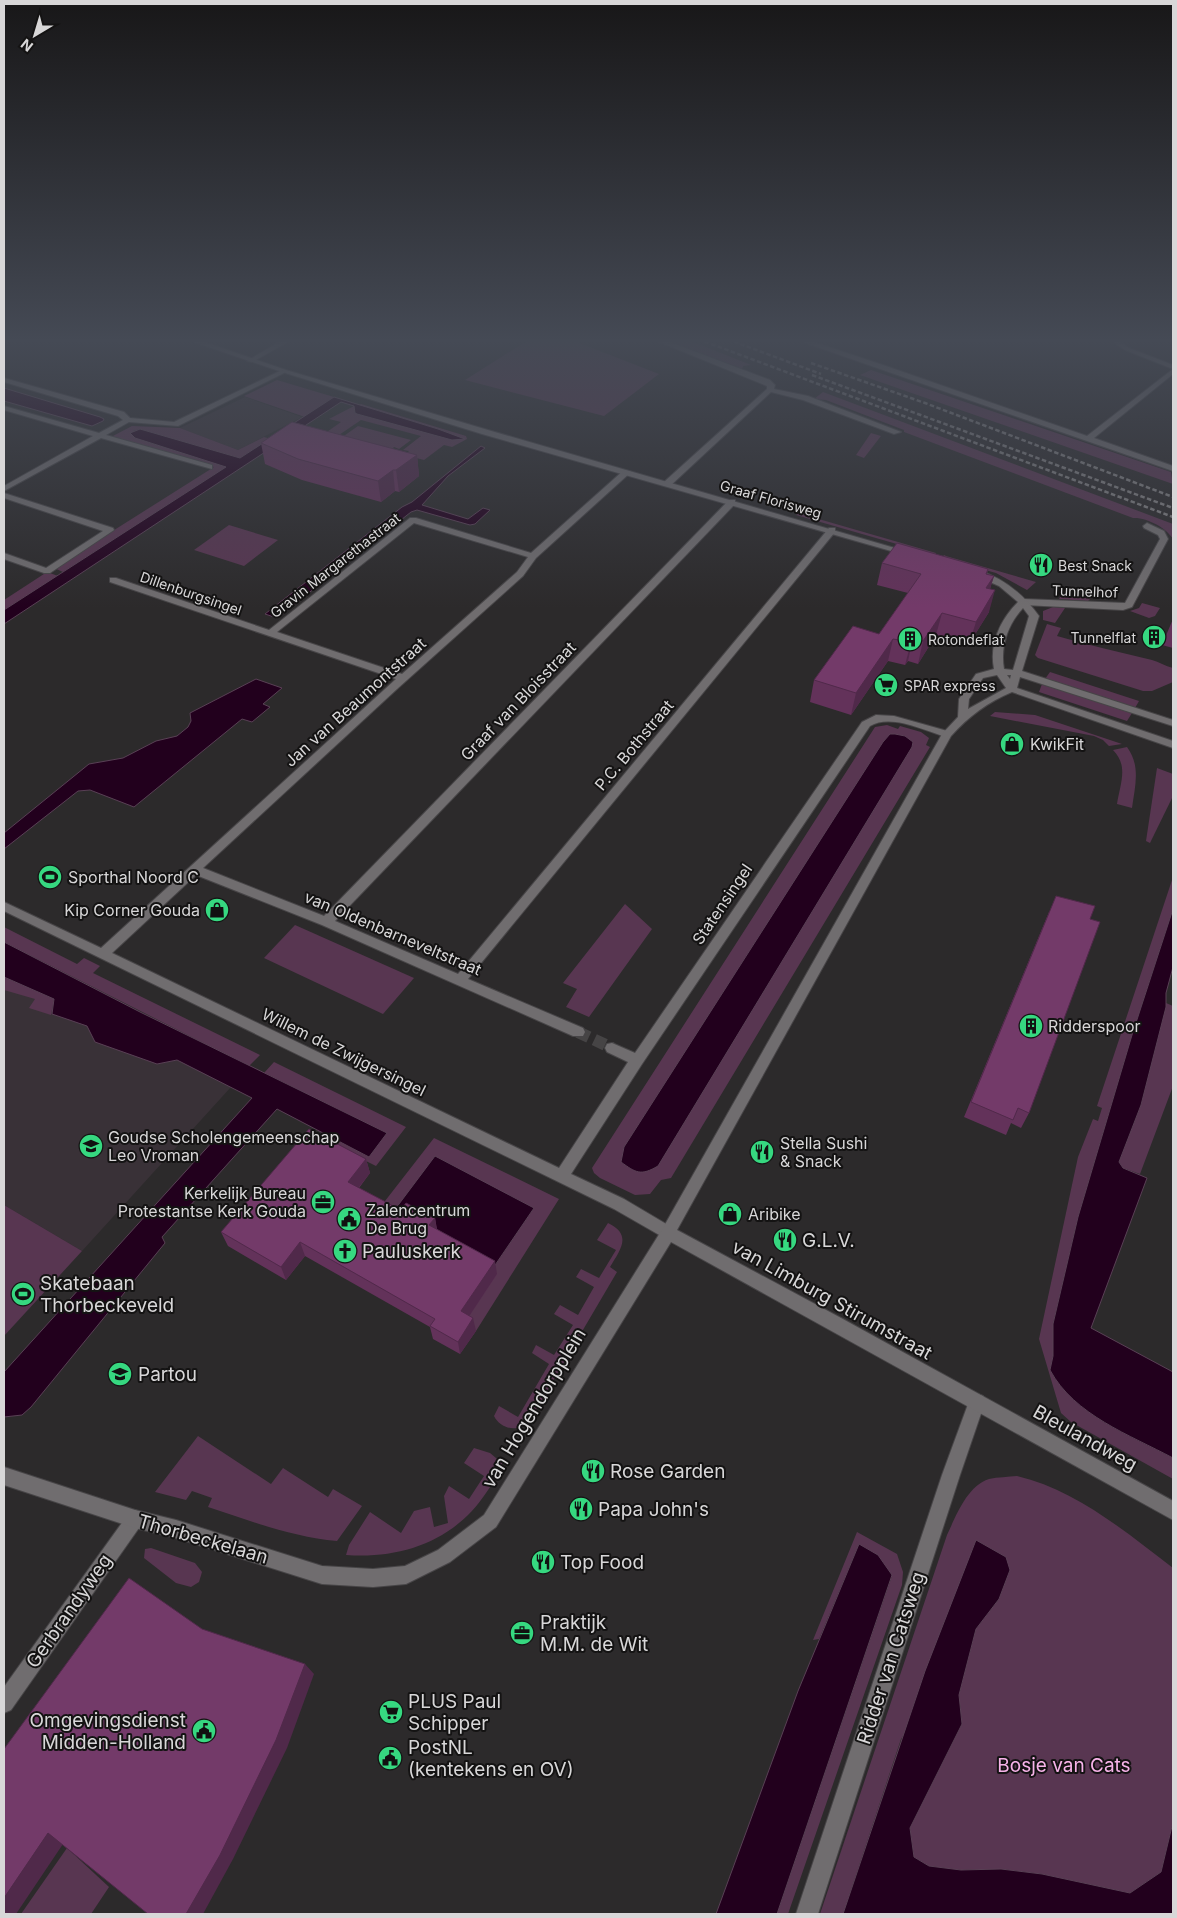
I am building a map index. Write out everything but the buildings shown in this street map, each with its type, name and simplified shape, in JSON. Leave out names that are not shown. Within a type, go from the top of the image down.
[{"type":"street","points":[[75,429],[208,467]]},
{"type":"street","points":[[4,489],[111,429]]},
{"type":"street","name":"Graaf Florisweg","points":[[478,429],[916,556]]},
{"type":"street","points":[[668,484],[728,429]]},
{"type":"street","points":[[888,429],[897,432]]},
{"type":"street","points":[[1058,429],[1173,468]]},
{"type":"street","points":[[1088,439],[1101,429]]},
{"type":"street","points":[[1148,460],[1162,458],[1173,461]]},
{"type":"street","name":"Jan van Beaumontstraat","points":[[102,954],[403,678],[520,574],[532,556],[627,472]]},
{"type":"street","points":[[4,495],[110,530],[47,571],[4,556]]},
{"type":"street","name":"Graaf van Bloisstraat","points":[[326,922],[732,502]]},
{"type":"street","name":"Gravin Margarethastraat","points":[[269,634],[413,520],[532,556]]},
{"type":"street","name":"Tunnelhof","points":[[1024,602],[1123,607],[1129,605],[1164,539],[1161,533],[1147,526]]},
{"type":"street","name":"P.C. Bothstraat","points":[[460,980],[832,530]]},
{"type":"street","points":[[964,570],[1001,582],[1024,602],[1034,616],[1012,689]]},
{"type":"street","name":"Dillenburgsingel","points":[[113,580],[403,678]]},
{"type":"street","points":[[1024,602],[1014,610],[1003,633],[996,656],[999,671],[1012,689],[1173,745]]},
{"type":"street","points":[[962,716],[964,699],[979,676],[999,671],[1017,673],[1173,723]]},
{"type":"street","points":[[668,1233],[945,738],[962,716],[990,697],[1012,689]]},
{"type":"street","name":"Statensingel","points":[[562,1176],[637,1060],[866,724],[876,718],[894,719],[945,738]]},
{"type":"street","name":"van Oldenbarneveltstraat","points":[[193,869],[326,922],[578,1032]]},
{"type":"street","name":"Willem de Zwijgersingel","points":[[4,906],[619,1204],[668,1233]]},
{"type":"street","points":[[612,1048],[637,1060]]},
{"type":"street","name":"van Limburg Stirumstraat","points":[[668,1233],[977,1402]]},
{"type":"street","name":"van Hogendorpplein","points":[[406,1575],[444,1556],[490,1521],[668,1233]]},
{"type":"street","name":"Bleulandweg","points":[[977,1402],[1173,1511]]},
{"type":"street","name":"Ridder van Catsweg","points":[[807,1914],[950,1475],[977,1402]]},
{"type":"street","name":"Thorbeckelaan","points":[[4,1476],[135,1519],[322,1575],[373,1578],[406,1575]]},
{"type":"street","name":"Gerbrandyweg","points":[[4,1703],[135,1519]]},
{"type":"shaded area","points":[[140,429],[240,458],[285,429],[301,429],[4,624],[4,610],[226,467],[135,438],[130,433]]},
{"type":"shaded area","points":[[181,429],[280,429],[238,450]]},
{"type":"shaded area","points":[[410,429],[436,429],[465,439],[452,440]]},
{"type":"shaded area","points":[[481,446],[485,448],[448,476],[422,505],[468,519],[483,508],[490,510],[475,524],[470,525],[417,510],[411,512],[277,618],[265,614],[402,507],[412,502]]},
{"type":"shaded area","points":[[256,679],[282,688],[263,704],[270,707],[252,722],[242,719],[134,807],[90,790],[78,791],[4,849],[4,833],[89,764],[123,758],[156,741],[177,736],[188,727],[191,721],[190,713]]},
{"type":"shaded area","points":[[890,734],[905,736],[913,742],[912,747],[658,1166],[643,1172],[631,1169],[621,1162],[624,1147],[883,742]]},
{"type":"shaded area","points":[[1173,909],[1173,967],[1166,993],[1166,1007],[1141,1105],[1119,1162],[1123,1168],[1147,1178],[1091,1328],[1173,1372],[1173,1458],[1088,1412],[1060,1386],[1050,1370],[1053,1356],[1053,1324],[1078,1217],[1132,1035]]},
{"type":"shaded area","points":[[4,942],[140,1012],[387,1133],[369,1157],[277,1109],[162,1237],[165,1243],[31,1407],[22,1415],[4,1417],[4,1372],[252,1098],[177,1060],[157,1064],[95,1042],[87,1026],[52,1014],[54,999],[4,977]]},
{"type":"shaded area","name":"Goudse Scholengemeenschap Leo Vroman","points":[[4,977],[54,999],[79,1022],[87,1026],[94,1036],[157,1064],[177,1060],[231,1087],[82,1251],[4,1205]]},
{"type":"shaded area","points":[[435,1156],[534,1208],[491,1271],[390,1216]]},
{"type":"shaded area","points":[[976,1540],[1006,1557],[1010,1570],[999,1599],[976,1629],[959,1695],[962,1724],[910,1828],[914,1857],[929,1866],[961,1870],[1001,1869],[1042,1874],[1130,1893],[1161,1872],[1173,1822],[1173,1914],[843,1914],[925,1671]]},
{"type":"shaded area","points":[[859,1544],[878,1555],[892,1575],[777,1914],[716,1914],[798,1691]]},
{"type":"green space","points":[[127,429],[181,429],[238,450],[264,437],[271,439],[240,458],[140,429],[133,431],[135,438],[227,467],[63,572],[54,568],[214,467],[111,437]]},
{"type":"green space","points":[[332,429],[348,429],[336,437],[324,434]]},
{"type":"green space","points":[[354,429],[367,429],[411,440],[399,449],[394,447],[390,451],[341,438]]},
{"type":"green space","points":[[393,429],[415,429],[461,440],[436,429],[466,436],[467,439],[452,447],[444,445],[424,460],[405,455],[409,451],[403,450],[421,436]]},
{"type":"green space","points":[[900,429],[920,429],[1173,524],[1173,539],[1161,527],[1150,521],[1133,518],[904,432]]},
{"type":"green space","points":[[1014,429],[1043,429],[1171,472],[1173,484]]},
{"type":"green space","points":[[871,433],[881,436],[864,458],[856,455]]},
{"type":"green space","points":[[798,513],[936,553],[935,555],[796,515]]},
{"type":"green space","points":[[229,525],[278,540],[244,566],[194,550]]},
{"type":"green space","points":[[944,555],[1036,582],[1027,590],[996,573],[942,558]]},
{"type":"green space","points":[[47,572],[58,576],[4,610],[4,600]]},
{"type":"green space","points":[[1052,586],[1091,598],[1088,601],[1059,599],[1063,592]]},
{"type":"green space","points":[[1142,603],[1160,608],[1155,616],[1149,618],[1130,611],[1139,608]]},
{"type":"green space","points":[[1053,607],[1065,608],[1055,623],[1043,620],[1043,611]]},
{"type":"green space","points":[[1047,624],[1061,628],[1057,636],[1152,660],[1173,668],[1173,682],[1152,691],[1143,691],[1038,658],[1035,655]]},
{"type":"green space","points":[[1050,672],[1139,701],[1135,708],[1045,679]]},
{"type":"green space","points":[[1042,684],[1132,713],[1127,721],[1039,692]]},
{"type":"green space","points":[[995,712],[1035,715],[1122,744],[1109,746],[1103,740],[1094,736],[990,716]]},
{"type":"green space","points":[[887,725],[898,729],[900,726],[921,732],[929,738],[926,745],[930,747],[671,1178],[661,1180],[650,1194],[635,1195],[600,1178],[594,1173],[592,1168],[875,727]]},
{"type":"green space","points":[[1127,747],[1136,769],[1132,808],[1117,804],[1122,769],[1121,762],[1113,750]]},
{"type":"green space","points":[[1157,768],[1173,774],[1173,796],[1150,843],[1146,841]]},
{"type":"green space","points":[[1173,877],[1173,909],[1132,1035],[1078,1217],[1053,1324],[1053,1356],[1050,1370],[1060,1386],[1088,1412],[1173,1458],[1173,1479],[1071,1422],[1061,1413],[1039,1339],[1078,1157],[1093,1119],[1098,1121],[1102,1108],[1097,1106]]},
{"type":"green space","points":[[625,904],[652,929],[589,1017],[566,1007],[577,989],[563,983]]},
{"type":"green space","points":[[295,925],[414,978],[383,1014],[264,958]]},
{"type":"green space","points":[[4,927],[77,964],[84,958],[100,966],[93,973],[260,1055],[249,1066],[4,942]]},
{"type":"green space","points":[[4,977],[54,999],[51,1015],[29,1008],[35,999],[4,990]]},
{"type":"green space","points":[[1166,1003],[1173,1006],[1173,1086],[1140,1174],[1123,1168],[1119,1162],[1141,1105]]},
{"type":"green space","points":[[274,1062],[406,1127],[376,1166],[320,1138],[324,1133],[369,1157],[386,1133],[264,1073]]},
{"type":"green space","points":[[434,1138],[559,1199],[476,1331],[464,1324],[491,1271],[534,1208],[390,1216],[378,1210]]},
{"type":"green space","name":"Skatebaan Thorbeckeveld","points":[[4,1205],[82,1251],[4,1336]]},
{"type":"green space","points":[[608,1223],[616,1228],[622,1238],[620,1249],[610,1267],[617,1272],[530,1420],[521,1427],[506,1427],[497,1421],[494,1416],[499,1406],[518,1417],[549,1364],[532,1353],[536,1345],[554,1355],[573,1325],[554,1314],[560,1305],[578,1315],[594,1287],[576,1277],[581,1269],[599,1278],[616,1250],[597,1240]]},
{"type":"green space","points":[[198,1436],[271,1484],[283,1468],[328,1497],[333,1489],[362,1506],[337,1541],[288,1532],[208,1507],[212,1498],[192,1491],[186,1500],[155,1492]]},
{"type":"green space","points":[[474,1448],[490,1453],[502,1463],[502,1468],[497,1478],[473,1510],[458,1524],[425,1544],[406,1550],[387,1554],[346,1555],[349,1545],[370,1512],[401,1533],[414,1511],[430,1507],[434,1527],[448,1523],[444,1496],[449,1486],[469,1499],[484,1476],[464,1463]]},
{"type":"green space","name":"Bosje van Cats","points":[[1017,1476],[1039,1482],[1080,1502],[1119,1527],[1173,1568],[1173,1822],[1161,1872],[1130,1893],[1042,1874],[1001,1869],[961,1870],[929,1866],[914,1857],[910,1828],[962,1724],[959,1695],[976,1629],[999,1599],[1010,1570],[901,1739],[843,1914],[820,1914],[947,1535],[963,1502],[974,1488],[989,1479]]},
{"type":"green space","points":[[857,1532],[897,1554],[903,1572],[902,1585],[788,1914],[777,1914],[892,1576],[859,1544],[819,1639],[813,1640]]},
{"type":"green space","points":[[151,1548],[195,1563],[202,1572],[199,1582],[191,1587],[176,1583],[144,1558],[145,1549]]},
{"type":"green space","points":[[67,1848],[109,1887],[91,1914],[21,1914]]},
{"type":"tunnel","points":[[578,1032],[612,1048]]},
{"type":"railway","points":[[937,429],[1173,517]]},
{"type":"railway","points":[[957,429],[1173,508]]},
{"type":"railway","points":[[992,429],[1173,497]]},
{"type":"place","name":"Best Snack","points":[[1041,565]]},
{"type":"place","name":"Tunnelflat","points":[[1154,637]]},
{"type":"place","name":"Rotondeflat","points":[[910,639]]},
{"type":"place","name":"SPAR express","points":[[886,685]]},
{"type":"place","name":"KwikFit","points":[[1012,744]]},
{"type":"place","name":"Sporthal Noord C","points":[[50,877]]},
{"type":"place","name":"Kip Corner Gouda","points":[[217,910]]},
{"type":"place","name":"Ridderspoor","points":[[1031,1026]]},
{"type":"place","name":"Goudse Scholengemeenschap Leo Vroman","points":[[91,1146]]},
{"type":"place","name":"Stella Sushi & Snack","points":[[762,1152]]},
{"type":"place","name":"Kerkelijk Bureau Protestantse Kerk Gouda","points":[[323,1202]]},
{"type":"place","name":"Aribike","points":[[730,1214]]},
{"type":"place","name":"Zalencentrum De Brug","points":[[349,1219]]},
{"type":"place","name":"G.L.V.","points":[[785,1240]]},
{"type":"place","name":"Pauluskerk","points":[[345,1251]]},
{"type":"place","name":"Skatebaan Thorbeckeveld","points":[[23,1294]]},
{"type":"place","name":"Partou","points":[[120,1374]]},
{"type":"place","name":"Rose Garden","points":[[593,1471]]},
{"type":"place","name":"Papa John's","points":[[581,1509]]},
{"type":"place","name":"Top Food","points":[[543,1562]]},
{"type":"place","name":"Praktijk M.M. de Wit","points":[[522,1633]]},
{"type":"place","name":"PLUS Paul Schipper","points":[[391,1712]]},
{"type":"place","name":"Omgevingsdienst Midden-Holland","points":[[204,1731]]},
{"type":"place","name":"PostNL (kentekens en OV)","points":[[390,1758]]}]
